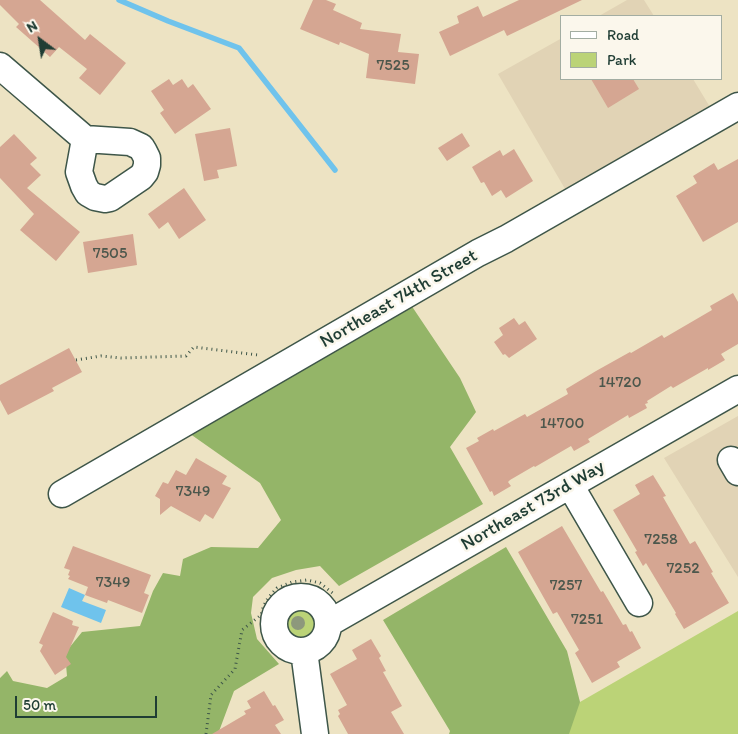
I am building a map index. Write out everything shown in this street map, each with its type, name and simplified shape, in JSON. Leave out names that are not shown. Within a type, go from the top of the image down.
[{"type":"street","points":[[0,66],[85,139]]},
{"type":"street","name":"Northeast 74th Street","points":[[62,494],[478,253],[506,239],[738,106]]},
{"type":"street","name":"Northeast 73rd Way","points":[[329,623],[738,389]]},
{"type":"street","points":[[570,485],[640,603]]},
{"type":"street","points":[[303,596],[312,598],[320,603],[325,610],[329,623],[326,637],[320,644],[304,651],[295,651],[280,641],[275,633],[274,625],[275,616],[279,608],[286,601],[303,596]]},
{"type":"street","points":[[304,651],[315,734]]},
{"type":"path","points":[[76,360],[101,356],[121,358],[186,356],[194,347],[264,355]]},
{"type":"path","points":[[206,734],[210,695],[235,669],[242,630],[260,614],[268,598],[277,588],[292,582],[307,580],[320,583],[340,597]]},
{"type":"shaded area","points":[[627,0],[644,0],[653,15],[601,15]]},
{"type":"shaded area","points":[[560,39],[560,80],[694,80],[713,112],[568,194],[498,74]]},
{"type":"shaded area","points":[[738,416],[738,577],[664,458]]},
{"type":"green space","points":[[411,305],[460,378],[476,412],[450,447],[483,504],[339,586],[320,566],[296,570],[272,578],[253,597],[251,613],[257,639],[279,664],[234,691],[218,734],[0,734],[0,678],[7,671],[13,681],[47,688],[67,676],[65,653],[82,632],[140,626],[153,591],[163,573],[180,576],[183,559],[211,547],[258,548],[281,520],[260,483],[186,431]]},
{"type":"green space","points":[[506,547],[567,651],[580,702],[569,734],[449,734],[450,731],[383,620]]},
{"type":"green space","points":[[302,607],[314,611],[318,623],[314,635],[302,639],[290,635],[286,623],[290,611]]},
{"type":"green space","points":[[738,611],[738,734],[525,734],[580,702]]},
{"type":"water","points":[[69,588],[85,595],[82,601],[106,610],[101,623],[61,607]]},
{"type":"building","points":[[0,0],[40,0],[85,40],[90,34],[126,63],[100,95],[79,78],[87,69],[59,47],[50,57],[16,27],[19,24],[0,5]]},
{"type":"building","points":[[313,0],[326,0],[336,4],[333,10],[362,23],[360,29],[401,34],[398,52],[419,54],[415,84],[366,78],[369,54],[340,42],[339,45],[300,29]]},
{"type":"building","points":[[519,0],[582,0],[507,36],[504,30],[450,56],[439,32],[459,23],[457,16],[478,6],[483,17]]},
{"type":"building","points":[[169,79],[173,85],[182,79],[188,88],[193,84],[211,109],[175,134],[160,113],[164,110],[151,91]]},
{"type":"building","points":[[592,80],[634,80],[639,89],[608,108]]},
{"type":"building","points":[[230,128],[237,166],[217,170],[219,178],[204,181],[195,134]]},
{"type":"building","points":[[462,133],[470,146],[447,161],[438,148]]},
{"type":"building","points":[[14,134],[37,158],[30,164],[41,175],[27,188],[80,232],[56,261],[20,230],[34,214],[0,178],[0,147]]},
{"type":"building","points":[[514,149],[533,181],[506,198],[501,190],[492,196],[484,182],[481,183],[472,167],[500,150],[503,156]]},
{"type":"building","points":[[738,159],[738,222],[703,242],[676,196],[697,183],[693,176],[714,163],[718,170]]},
{"type":"building","points":[[184,188],[206,220],[179,239],[168,222],[159,229],[148,214]]},
{"type":"building","points":[[133,234],[137,265],[88,273],[83,242]]},
{"type":"building","points":[[733,293],[738,302],[738,344],[721,354],[725,360],[673,388],[671,386],[647,401],[648,403],[645,404],[647,408],[629,418],[628,415],[588,439],[590,442],[574,451],[571,446],[510,480],[508,482],[511,486],[494,496],[492,491],[490,492],[466,448],[479,441],[477,438],[525,414],[527,417],[568,394],[566,389],[662,335],[664,338],[712,310],[710,306]]},
{"type":"building","points":[[514,318],[519,325],[525,321],[537,339],[509,358],[505,354],[503,355],[494,342],[503,335],[499,328]]},
{"type":"building","points":[[69,348],[82,372],[52,388],[54,391],[8,415],[0,400],[0,385]]},
{"type":"building","points":[[196,458],[227,476],[222,484],[231,488],[213,519],[205,514],[200,522],[171,506],[160,515],[160,499],[155,496],[163,482],[168,484],[176,470],[186,475]]},
{"type":"building","points":[[653,475],[666,496],[663,497],[690,544],[695,541],[729,603],[684,629],[646,563],[643,566],[635,552],[637,551],[613,510],[640,494],[635,485]]},
{"type":"building","points":[[562,526],[601,592],[603,591],[623,625],[626,624],[630,632],[632,631],[641,648],[617,662],[620,667],[592,683],[575,653],[579,650],[557,612],[553,614],[518,552]]},
{"type":"building","points":[[73,546],[151,575],[144,593],[149,595],[142,613],[108,600],[107,603],[85,595],[88,587],[68,579],[70,570],[64,568]]},
{"type":"building","points":[[53,612],[73,621],[72,625],[79,627],[66,657],[71,664],[55,675],[40,651],[43,645],[39,643]]},
{"type":"building","points":[[371,639],[381,656],[379,658],[386,671],[383,672],[402,706],[391,712],[404,734],[348,734],[338,716],[340,714],[338,710],[347,705],[330,674],[357,659],[352,650]]},
{"type":"building","points":[[264,691],[284,720],[275,725],[281,734],[212,734],[246,714],[244,711],[251,708],[247,701]]},
{"type":"waterway","points":[[119,0],[239,48],[335,170]]}]
